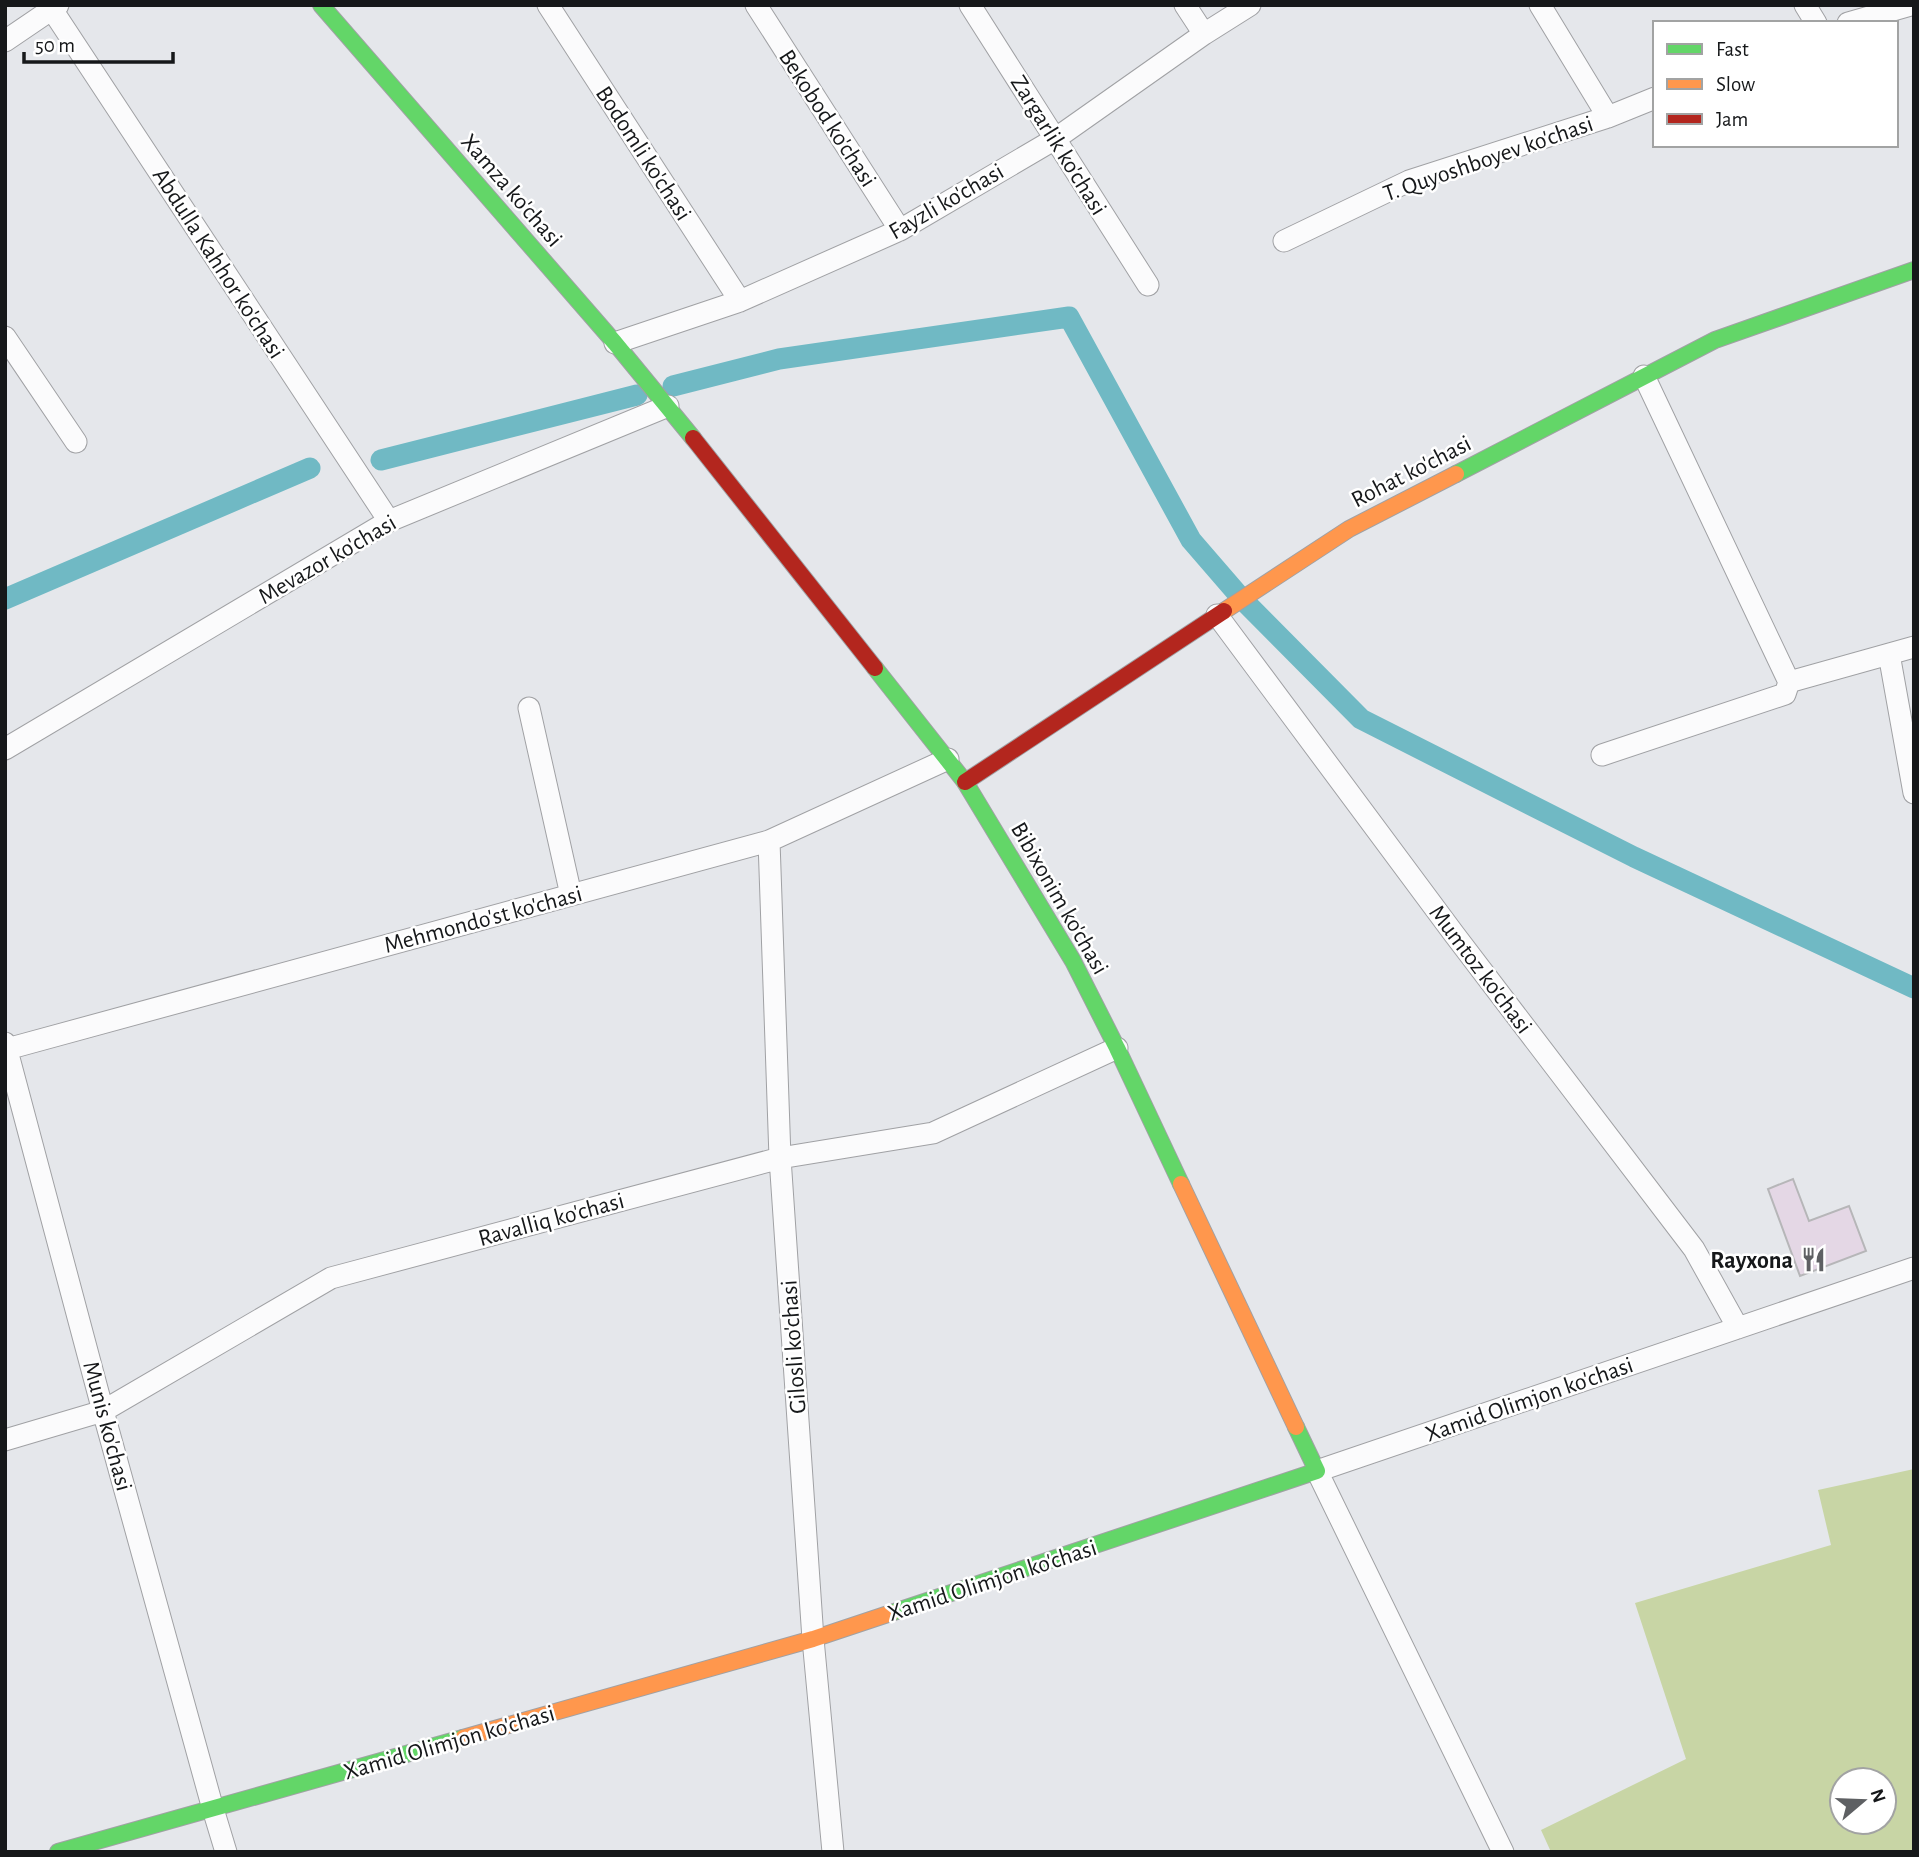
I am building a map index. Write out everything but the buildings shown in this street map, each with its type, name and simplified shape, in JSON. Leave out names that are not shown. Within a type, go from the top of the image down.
[{"type":"main road","name":"Xamza ko'chasi","points":[[321,5],[668,406]]},
{"type":"main road","name":"Rohat ko'chasi","points":[[965,782],[1349,529],[1715,340],[1914,270]]},
{"type":"main road","name":"Bibixonim ko'chasi","points":[[668,406],[965,782],[1073,961],[1317,1471]]},
{"type":"main road","name":"Xamid Olimjon ko'chasi","points":[[58,1852],[813,1639],[1317,1471]]},
{"type":"street","name":"Bodomli ko'chasi","points":[[548,5],[740,301]]},
{"type":"street","name":"Bekobod ko'chasi","points":[[756,5],[900,230]]},
{"type":"street","name":"Zargarlik ko'chasi","points":[[970,5],[1148,285]]},
{"type":"street","points":[[1185,5],[1204,34]]},
{"type":"street","name":"Fayzli ko'chasi","points":[[615,343],[740,301],[900,230],[1055,139],[1204,34],[1250,5]]},
{"type":"street","points":[[1540,5],[1608,117]]},
{"type":"street","points":[[1805,5],[1815,21]]},
{"type":"street","points":[[1855,21],[1911,5]]},
{"type":"street","points":[[5,41],[53,7]]},
{"type":"street","name":"Abdulla Kahhor ko'chasi","points":[[53,7],[388,521]]},
{"type":"street","name":"T. Quyoshboyev ko'chasi","points":[[1284,241],[1409,181],[1608,117],[1653,98]]},
{"type":"street","points":[[5,337],[76,442]]},
{"type":"street","points":[[1602,755],[1785,694],[1789,682],[1644,376]]},
{"type":"street","name":"Mevazor ko'chasi","points":[[5,749],[388,521],[668,406]]},
{"type":"street","name":"Mumtoz ko'chasi","points":[[1217,615],[1454,934],[1694,1249],[1738,1328]]},
{"type":"street","points":[[1789,682],[1914,647]]},
{"type":"street","points":[[1889,654],[1914,793]]},
{"type":"street","points":[[529,708],[570,895]]},
{"type":"street","name":"Mehmondo'st ko'chasi","points":[[6,1046],[769,841],[948,759]]},
{"type":"street","name":"Gilosli ko'chasi","points":[[769,841],[780,1158],[813,1639],[833,1852]]},
{"type":"street","name":"Munis ko'chasi","points":[[6,1046],[103,1411],[226,1852]]},
{"type":"street","name":"Ravalliq ko'chasi","points":[[5,1440],[103,1411],[331,1278],[780,1158],[933,1133],[1116,1048]]},
{"type":"street","name":"Xamid Olimjon ko'chasi","points":[[1317,1471],[1914,1268]]},
{"type":"street","points":[[1317,1471],[1503,1852]]},
{"type":"green space","points":[[1914,1469],[1914,1852],[1551,1852],[1541,1830],[1686,1759],[1635,1603],[1831,1545],[1818,1490]]},
{"type":"waterway","points":[[673,386],[779,359],[1069,317],[1191,540],[1242,599],[1361,719],[1634,857],[1914,988]]},
{"type":"waterway","points":[[381,460],[637,395]]},
{"type":"waterway","points":[[5,599],[310,468]]},
{"type":"traffic: fast","points":[[321,5],[615,343],[693,438]]},
{"type":"traffic: fast","points":[[1456,474],[1715,340],[1914,270]]},
{"type":"traffic: fast","points":[[875,668],[965,782],[1073,961],[1181,1184]]},
{"type":"traffic: fast","points":[[891,1613],[1317,1471],[1296,1427]]},
{"type":"traffic: fast","points":[[58,1852],[463,1738]]},
{"type":"traffic: slow","points":[[1224,611],[1349,529],[1456,474]]},
{"type":"traffic: slow","points":[[1181,1184],[1296,1427]]},
{"type":"traffic: slow","points":[[463,1738],[813,1639],[891,1613]]},
{"type":"traffic: jam","points":[[693,438],[875,668]]},
{"type":"traffic: jam","points":[[965,782],[1224,611]]},
{"type":"place","name":"Rayxona","points":[[1813,1260]]}]
